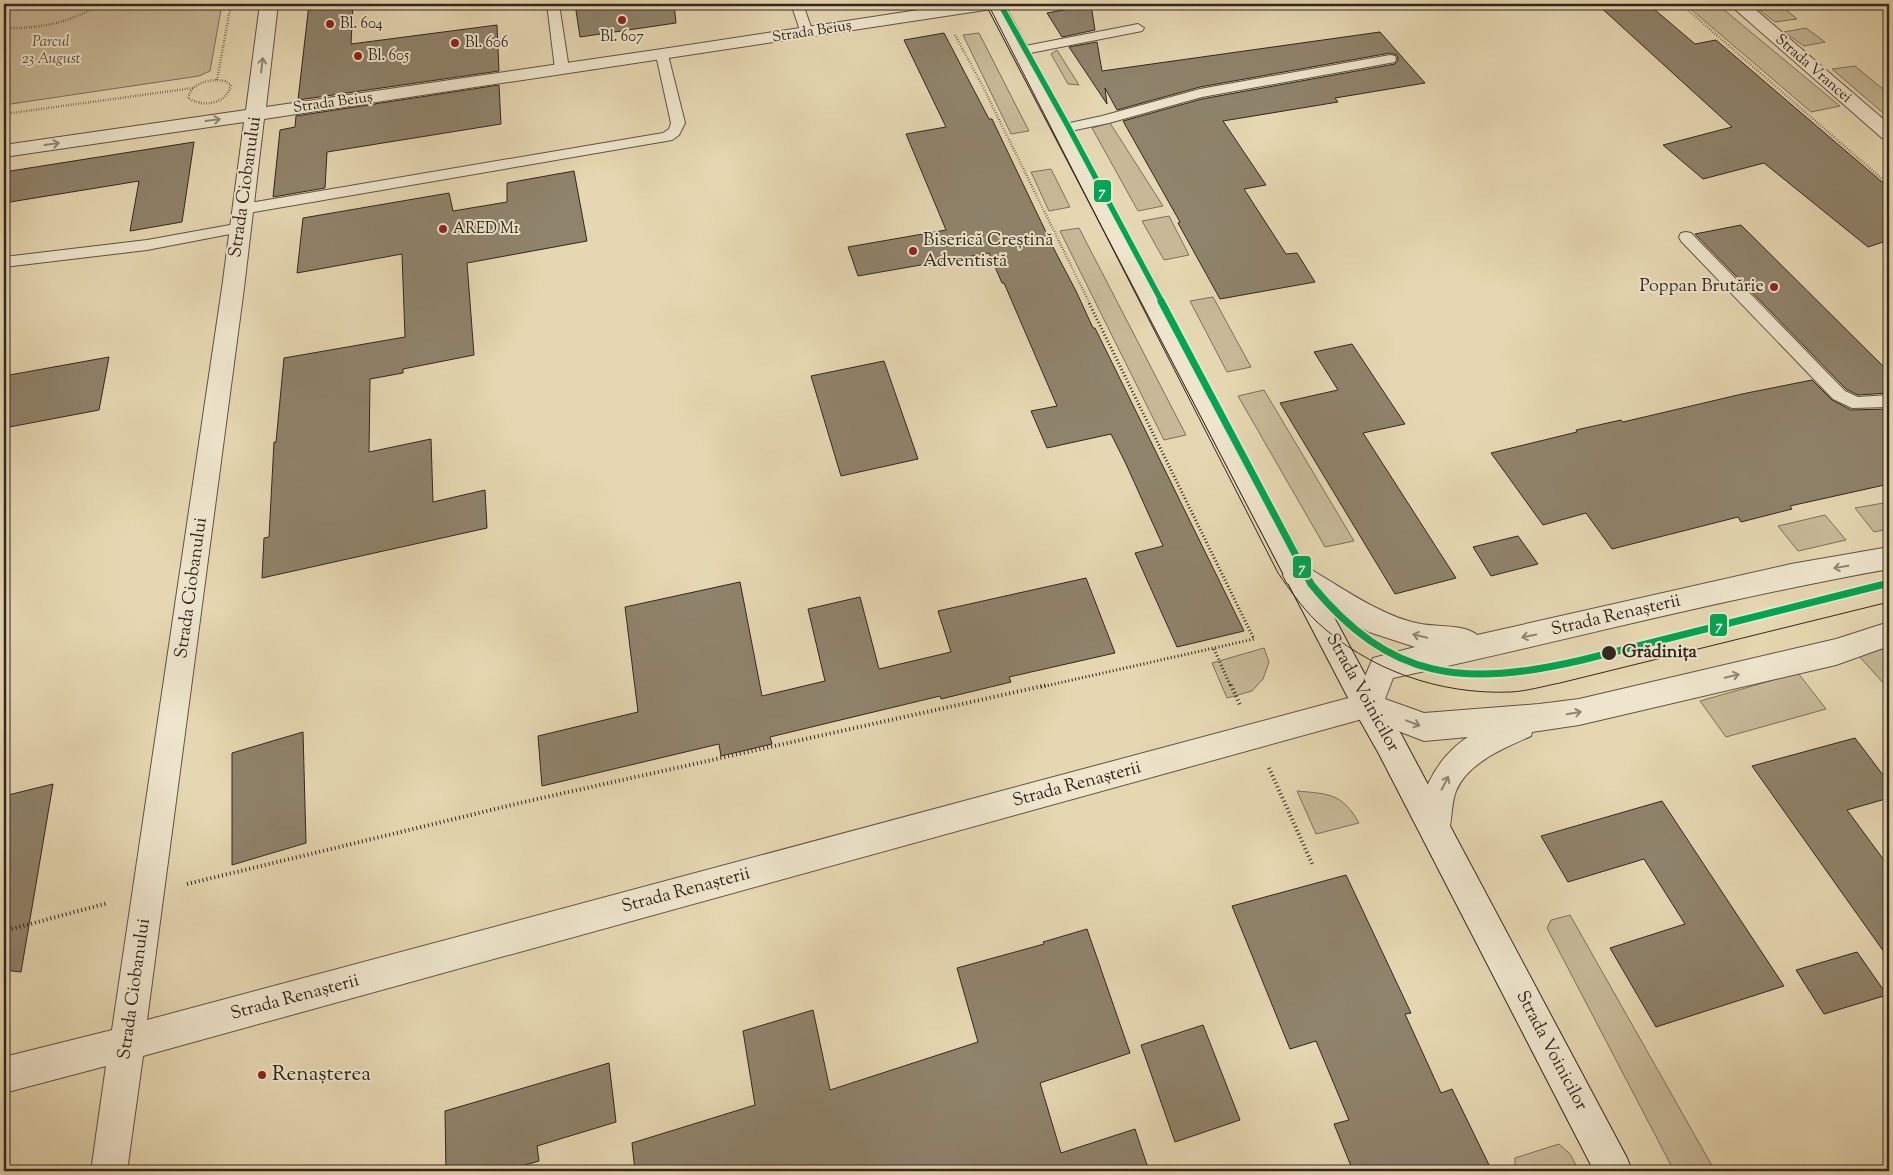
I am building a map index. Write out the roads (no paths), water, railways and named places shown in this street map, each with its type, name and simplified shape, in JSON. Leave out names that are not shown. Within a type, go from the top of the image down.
[{"type":"street","name":"Strada Ciobanului","points":[[110,1171],[242,218],[269,4]]},
{"type":"street","name":"Strada Beiuș","points":[[4,151],[662,55],[994,4]]},
{"type":"street","name":"Strada Voinicilor","points":[[994,4],[1367,706],[1390,744],[1614,1171]]},
{"type":"street","name":"Strada Vrancei","points":[[1738,4],[1889,134]]},
{"type":"street","name":"Strada Renașterii","points":[[4,1075],[1367,706],[1383,667],[1503,642],[1791,575],[1889,558]]},
{"type":"street","points":[[1297,575],[1360,612],[1400,630],[1442,640],[1503,642]]},
{"type":"street","points":[[1367,706],[1424,727],[1539,718],[1579,712],[1836,652],[1889,634]]},
{"type":"street","points":[[1435,830],[1440,792],[1454,766],[1474,749],[1495,737],[1539,718]]},
{"type":"lane","points":[[553,4],[562,69]]},
{"type":"lane","points":[[797,4],[808,33]]},
{"type":"lane","points":[[1020,51],[1138,28]]},
{"type":"lane","points":[[4,262],[147,245],[242,218],[667,138],[674,134],[678,123],[662,55]]},
{"type":"lane","points":[[1061,129],[1104,120],[1200,92],[1390,58]]},
{"type":"lane","points":[[1686,237],[1844,400],[1858,404],[1878,400],[1889,401]]},
{"type":"tram line","points":[[988,4],[1278,573],[1316,621],[1358,653],[1382,666],[1432,684],[1484,692],[1511,692],[1560,683],[1889,602]]},
{"type":"place","name":"Bl. 607","points":[[622,20]]},
{"type":"place","name":"Bl. 604","points":[[330,24]]},
{"type":"place","name":"Bl. 606","points":[[455,43]]},
{"type":"place","name":"Bl. 605","points":[[358,56]]},
{"type":"place","name":"ARED M1","points":[[443,229]]},
{"type":"place","name":"Biserică Creștină Adventistă","points":[[913,251]]},
{"type":"place","name":"Poppan Brutărie","points":[[1774,287]]},
{"type":"place","name":"Grădinița","points":[[1609,653]]},
{"type":"place","name":"Renașterea","points":[[262,1075]]},
{"type":"park label","name":"Parcul 23 August","points":[[51,50]]}]
